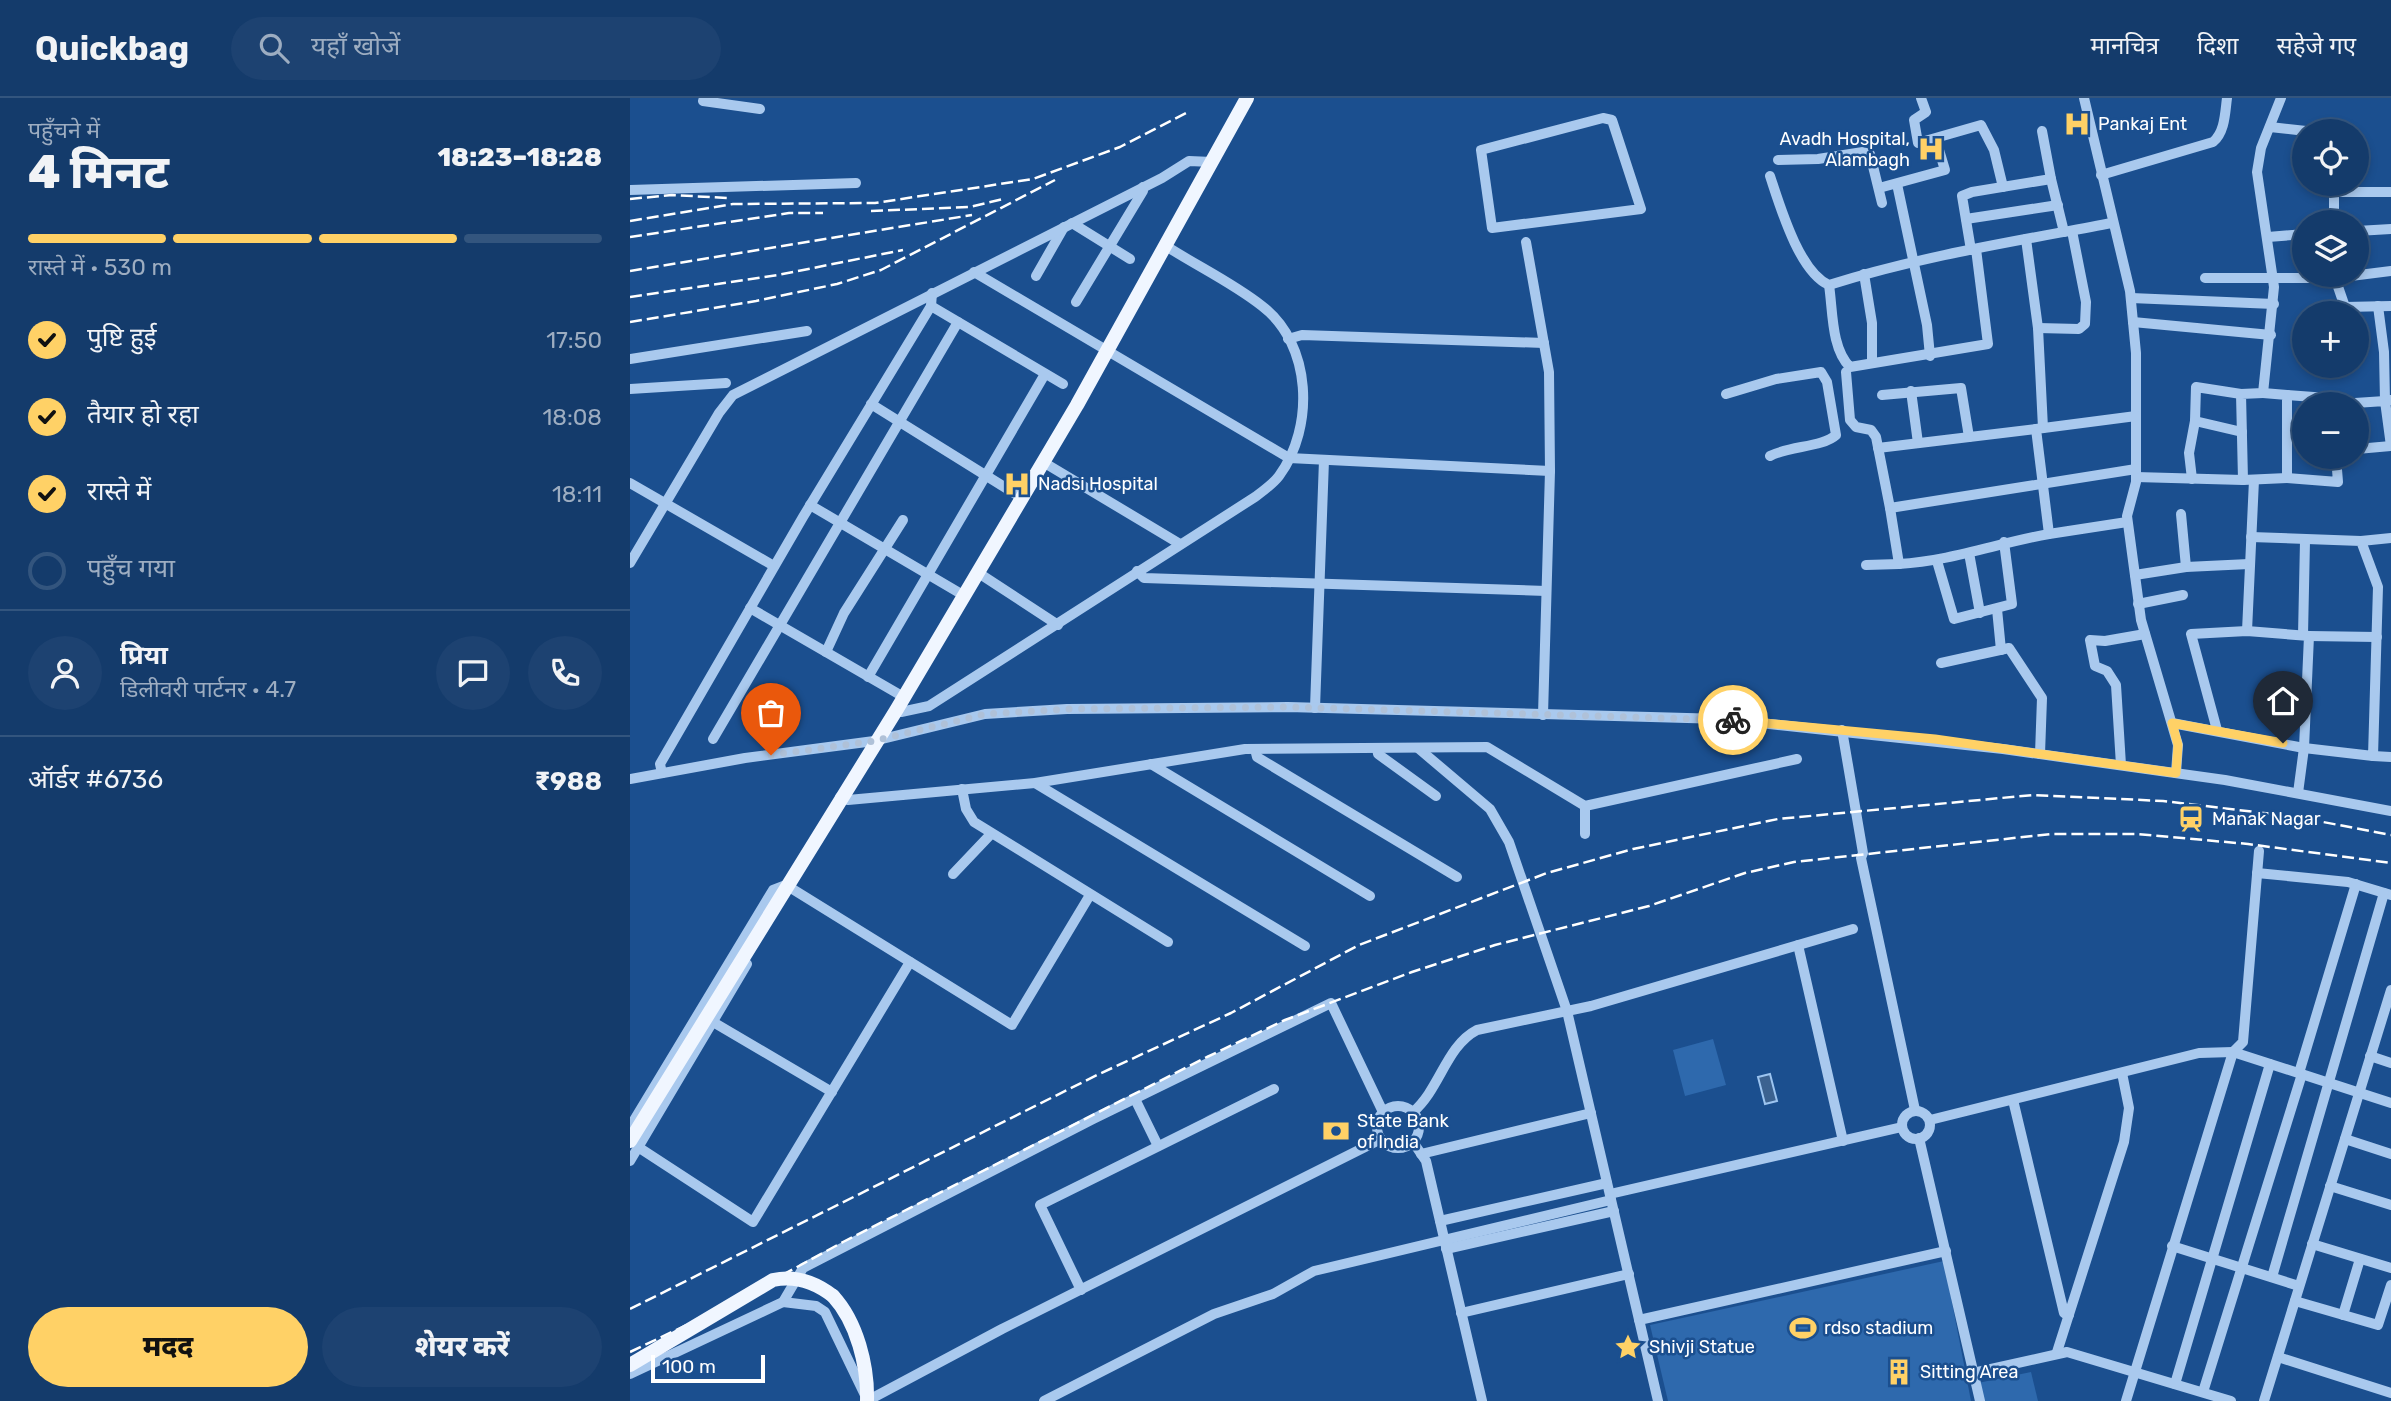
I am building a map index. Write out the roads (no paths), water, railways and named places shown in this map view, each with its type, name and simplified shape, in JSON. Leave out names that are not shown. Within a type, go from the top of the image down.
[{"type":"main road","points":[[634,1144],[783,889],[1022,498],[1107,352],[1247,98]]},
{"type":"main road","points":[[630,1365],[773,1280],[805,1280],[833,1296],[846,1313],[868,1382],[868,1401]]},
{"type":"street","points":[[704,98],[703,101],[760,109]]},
{"type":"street","points":[[1921,98],[1926,112],[1914,120],[1918,143],[1981,125],[1994,150],[2003,187]]},
{"type":"street","points":[[2084,98],[2131,298],[2136,473],[2127,522],[2138,604],[2178,745],[2176,773]]},
{"type":"street","points":[[2101,176],[2213,142],[2219,137],[2227,98]]},
{"type":"street","points":[[2263,393],[2274,304],[2268,237],[2257,172],[2261,148],[2281,98]]},
{"type":"street","points":[[1603,118],[1612,120],[1641,209],[1492,228],[1481,150],[1603,118]]},
{"type":"street","points":[[2270,127],[2292,129]]},
{"type":"street","points":[[2038,328],[2079,329],[2085,324],[2086,302],[2068,231],[2057,205],[2042,131]]},
{"type":"street","points":[[1879,188],[1945,170],[1936,140]]},
{"type":"street","points":[[1778,160],[1818,159],[1863,152],[1872,158],[1882,203]]},
{"type":"street","points":[[630,563],[733,395],[1143,187],[1189,161],[1212,162]]},
{"type":"street","points":[[1770,176],[1788,228],[1815,275],[1829,285],[1837,341],[1848,370],[1850,420],[1856,427],[1871,430],[1878,448],[1899,564]]},
{"type":"street","points":[[1826,380],[1848,370],[1988,344],[1964,194],[2051,180]]},
{"type":"street","points":[[630,190],[856,183]]},
{"type":"street","points":[[1897,184],[1930,356]]},
{"type":"street","points":[[1076,302],[1143,187]]},
{"type":"street","points":[[2369,190],[2391,192]]},
{"type":"street","points":[[1966,219],[2057,205]]},
{"type":"street","points":[[1829,285],[1913,262],[2112,223]]},
{"type":"street","points":[[1068,225],[1130,259]]},
{"type":"street","points":[[1036,276],[1068,225]]},
{"type":"street","points":[[2369,230],[2391,229]]},
{"type":"street","points":[[2268,237],[2292,235]]},
{"type":"street","points":[[2026,239],[2038,328],[2040,428],[2049,534]]},
{"type":"street","points":[[1525,242],[1549,372],[1550,471],[1542,715]]},
{"type":"street","points":[[750,608],[868,677],[899,703],[901,712],[929,706],[1255,497],[1279,477],[1299,438],[1304,397],[1297,355],[1289,339],[1263,306],[1166,246]]},
{"type":"street","points":[[2369,273],[2391,271]]},
{"type":"street","points":[[974,272],[1289,458],[1550,471]]},
{"type":"street","points":[[1864,274],[1872,323],[1872,360]]},
{"type":"street","points":[[2205,278],[2292,277]]},
{"type":"street","points":[[2339,287],[2345,307],[2391,306]]},
{"type":"street","points":[[662,773],[660,764],[810,505],[931,306],[932,293]]},
{"type":"street","points":[[2131,298],[2274,304]]},
{"type":"street","points":[[931,306],[1063,384]]},
{"type":"street","points":[[2369,448],[2391,447],[2388,352],[2378,306]]},
{"type":"street","points":[[713,739],[958,322]]},
{"type":"street","points":[[2133,322],[2271,335]]},
{"type":"street","points":[[630,359],[807,331]]},
{"type":"street","points":[[1289,339],[1302,335],[1544,343]]},
{"type":"street","points":[[1726,394],[1821,372],[1826,380],[1836,435],[1830,440],[1795,446],[1770,456]]},
{"type":"street","points":[[868,677],[1045,374]]},
{"type":"street","points":[[630,389],[726,383]]},
{"type":"street","points":[[2192,478],[2189,453],[2195,421],[2196,387],[2241,394],[2292,396]]},
{"type":"street","points":[[1882,395],[1961,388],[1969,437]]},
{"type":"street","points":[[1911,391],[1918,443]]},
{"type":"street","points":[[2241,394],[2251,537],[2247,631]]},
{"type":"street","points":[[2287,396],[2287,478]]},
{"type":"street","points":[[2369,402],[2388,400]]},
{"type":"street","points":[[871,404],[1022,498]]},
{"type":"street","points":[[1878,448],[2136,416]]},
{"type":"street","points":[[2195,421],[2242,432]]},
{"type":"street","points":[[1315,708],[1324,460]]},
{"type":"street","points":[[1043,462],[1180,544]]},
{"type":"street","points":[[1890,508],[2043,482],[2136,473],[2192,478],[2287,478],[2338,482],[2337,469]]},
{"type":"street","points":[[630,483],[774,566]]},
{"type":"street","points":[[810,505],[963,595]]},
{"type":"street","points":[[2181,514],[2186,567]]},
{"type":"street","points":[[826,652],[844,613],[887,550],[903,520]]},
{"type":"street","points":[[1866,565],[1937,561],[2004,542],[2127,522]]},
{"type":"street","points":[[2251,537],[2305,541],[2391,538]]},
{"type":"street","points":[[2298,793],[2304,748],[2305,541]]},
{"type":"street","points":[[2361,541],[2378,587],[2373,755]]},
{"type":"street","points":[[1937,561],[1954,619],[1997,609],[2012,604],[2004,542]]},
{"type":"street","points":[[1969,553],[1980,613]]},
{"type":"street","points":[[2135,575],[2186,567],[2249,564]]},
{"type":"street","points":[[1137,571],[1144,578],[1319,586],[1546,591]]},
{"type":"street","points":[[977,572],[1058,625]]},
{"type":"street","points":[[2378,587],[2391,586]]},
{"type":"street","points":[[2138,604],[2183,595]]},
{"type":"street","points":[[1997,609],[2001,650]]},
{"type":"street","points":[[2217,730],[2191,634],[2247,631],[2306,636],[2378,633],[2391,629]]},
{"type":"street","points":[[2121,765],[2116,685],[2107,671],[2095,666],[2090,640],[2105,641],[2145,634]]},
{"type":"street","points":[[1941,663],[2009,648],[2042,698],[2040,754]]},
{"type":"street","points":[[630,779],[745,758],[874,741],[985,714],[1067,709],[1315,708],[1723,719],[1842,730],[2176,773],[2391,811]]},
{"type":"street","points":[[2172,723],[2304,748],[2391,757]]},
{"type":"street","points":[[1842,730],[1863,853],[1861,858],[1915,1111]]},
{"type":"street","points":[[840,797],[848,800],[1034,783],[1255,749],[1487,747],[1585,806],[1797,759]]},
{"type":"street","points":[[1377,748],[1378,754],[1436,796]]},
{"type":"street","points":[[1418,748],[1490,809],[1509,842],[1567,1011],[1658,1401]]},
{"type":"street","points":[[1255,749],[1257,757],[1457,877]]},
{"type":"street","points":[[1151,764],[1370,896]]},
{"type":"street","points":[[1034,783],[1305,946]]},
{"type":"street","points":[[962,789],[966,809],[974,822],[1168,942]]},
{"type":"street","points":[[1585,806],[1585,834]]},
{"type":"street","points":[[953,874],[991,834]]},
{"type":"street","points":[[2126,1401],[2133,1371],[2233,1052],[2243,1042],[2259,851]]},
{"type":"street","points":[[2257,873],[2356,884],[2387,894],[2272,1277]]},
{"type":"street","points":[[2203,1392],[2356,884]]},
{"type":"street","points":[[630,1126],[773,890],[783,889],[1012,1025],[1090,895]]},
{"type":"street","points":[[630,1161],[634,1144],[713,1022],[787,898],[783,889]]},
{"type":"street","points":[[1413,1112],[1426,1101],[1462,1037],[1477,1030],[1567,1011],[1853,929]]},
{"type":"street","points":[[1798,944],[1843,1141]]},
{"type":"street","points":[[634,1144],[753,1222],[910,962]]},
{"type":"street","points":[[2264,1401],[2370,1056],[2386,1025],[2391,990]]},
{"type":"street","points":[[783,1302],[803,1268],[1135,1099],[1331,1003],[1383,1112],[1377,1128],[1381,1139],[1390,1147],[1398,1149],[1413,1142],[1419,1127],[1413,1112],[1398,1106],[1383,1112]]},
{"type":"street","points":[[713,1022],[832,1092]]},
{"type":"street","points":[[1930,1120],[2199,1053],[2233,1052],[2391,1103]]},
{"type":"street","points":[[2370,1056],[2391,1063]]},
{"type":"street","points":[[2175,1384],[2270,1064]]},
{"type":"street","points":[[2057,1352],[2124,1142],[2129,1108],[2122,1073]]},
{"type":"street","points":[[1081,1290],[1041,1205],[1274,1089]]},
{"type":"street","points":[[1135,1099],[1158,1146]]},
{"type":"street","points":[[2013,1100],[2064,1313],[2069,1315]]},
{"type":"street","points":[[1915,1111],[1924,1112],[1930,1120],[1926,1135],[1919,1138],[1908,1136],[1902,1127],[1905,1116],[1915,1111]]},
{"type":"street","points":[[1421,1154],[1591,1113]]},
{"type":"street","points":[[1044,1401],[1214,1314],[1273,1294],[1314,1271],[1445,1244],[1902,1127]]},
{"type":"street","points":[[1919,1138],[1980,1401]]},
{"type":"street","points":[[630,1374],[783,1302],[816,1306],[825,1312],[868,1401],[1381,1139]]},
{"type":"street","points":[[2344,1139],[2391,1154]]},
{"type":"street","points":[[1413,1142],[1421,1154],[1440,1221],[1482,1401]]},
{"type":"street","points":[[1440,1221],[1607,1182]]},
{"type":"street","points":[[2330,1186],[2391,1205]]},
{"type":"street","points":[[2312,1244],[2391,1268]]},
{"type":"street","points":[[2172,1247],[2300,1286]]},
{"type":"street","points":[[1639,1320],[1945,1251]]},
{"type":"street","points":[[2343,1315],[2360,1259]]},
{"type":"street","points":[[1461,1313],[1629,1274]]},
{"type":"street","points":[[2295,1301],[2378,1325],[2391,1286]]},
{"type":"street","points":[[1973,1373],[2057,1352],[2067,1352],[2231,1401]]},
{"type":"street","points":[[2278,1357],[2391,1394]]},
{"type":"railway","points":[[630,221],[733,204],[875,203],[1033,179],[1120,147],[1190,111]]},
{"type":"railway","points":[[630,322],[756,301],[837,284],[881,270],[1055,180]]},
{"type":"railway","points":[[630,199],[672,195],[728,198]]},
{"type":"railway","points":[[871,211],[970,207],[1003,199]]},
{"type":"railway","points":[[630,237],[789,213],[823,213]]},
{"type":"railway","points":[[630,271],[972,215]]},
{"type":"railway","points":[[630,297],[778,275],[903,250]]},
{"type":"railway","points":[[630,1309],[1097,1075],[1231,1013],[1359,945],[1547,873],[1633,849],[1778,819],[2033,795],[2163,801],[2297,817],[2391,835]]},
{"type":"railway","points":[[630,1352],[718,1310],[843,1242],[1285,1020],[1412,972],[1495,945],[1649,906],[1745,873],[1794,862],[2051,834],[2137,834],[2248,844],[2391,863]]},
{"type":"place","name":"Pankaj Ent","points":[[2077,124]]},
{"type":"place","name":"Avadh Hospital, Alambagh","points":[[1931,149]]},
{"type":"place","name":"Nadsi Hospital","points":[[1017,484]]},
{"type":"place","name":"Manak Nagar","points":[[2191,819]]},
{"type":"place","name":"State Bank of India","points":[[1336,1131]]},
{"type":"place","name":"rdso stadium","points":[[1803,1328]]},
{"type":"place","name":"Shivji Statue","points":[[1628,1347]]},
{"type":"place","name":"Sitting Area","points":[[1899,1372]]}]
